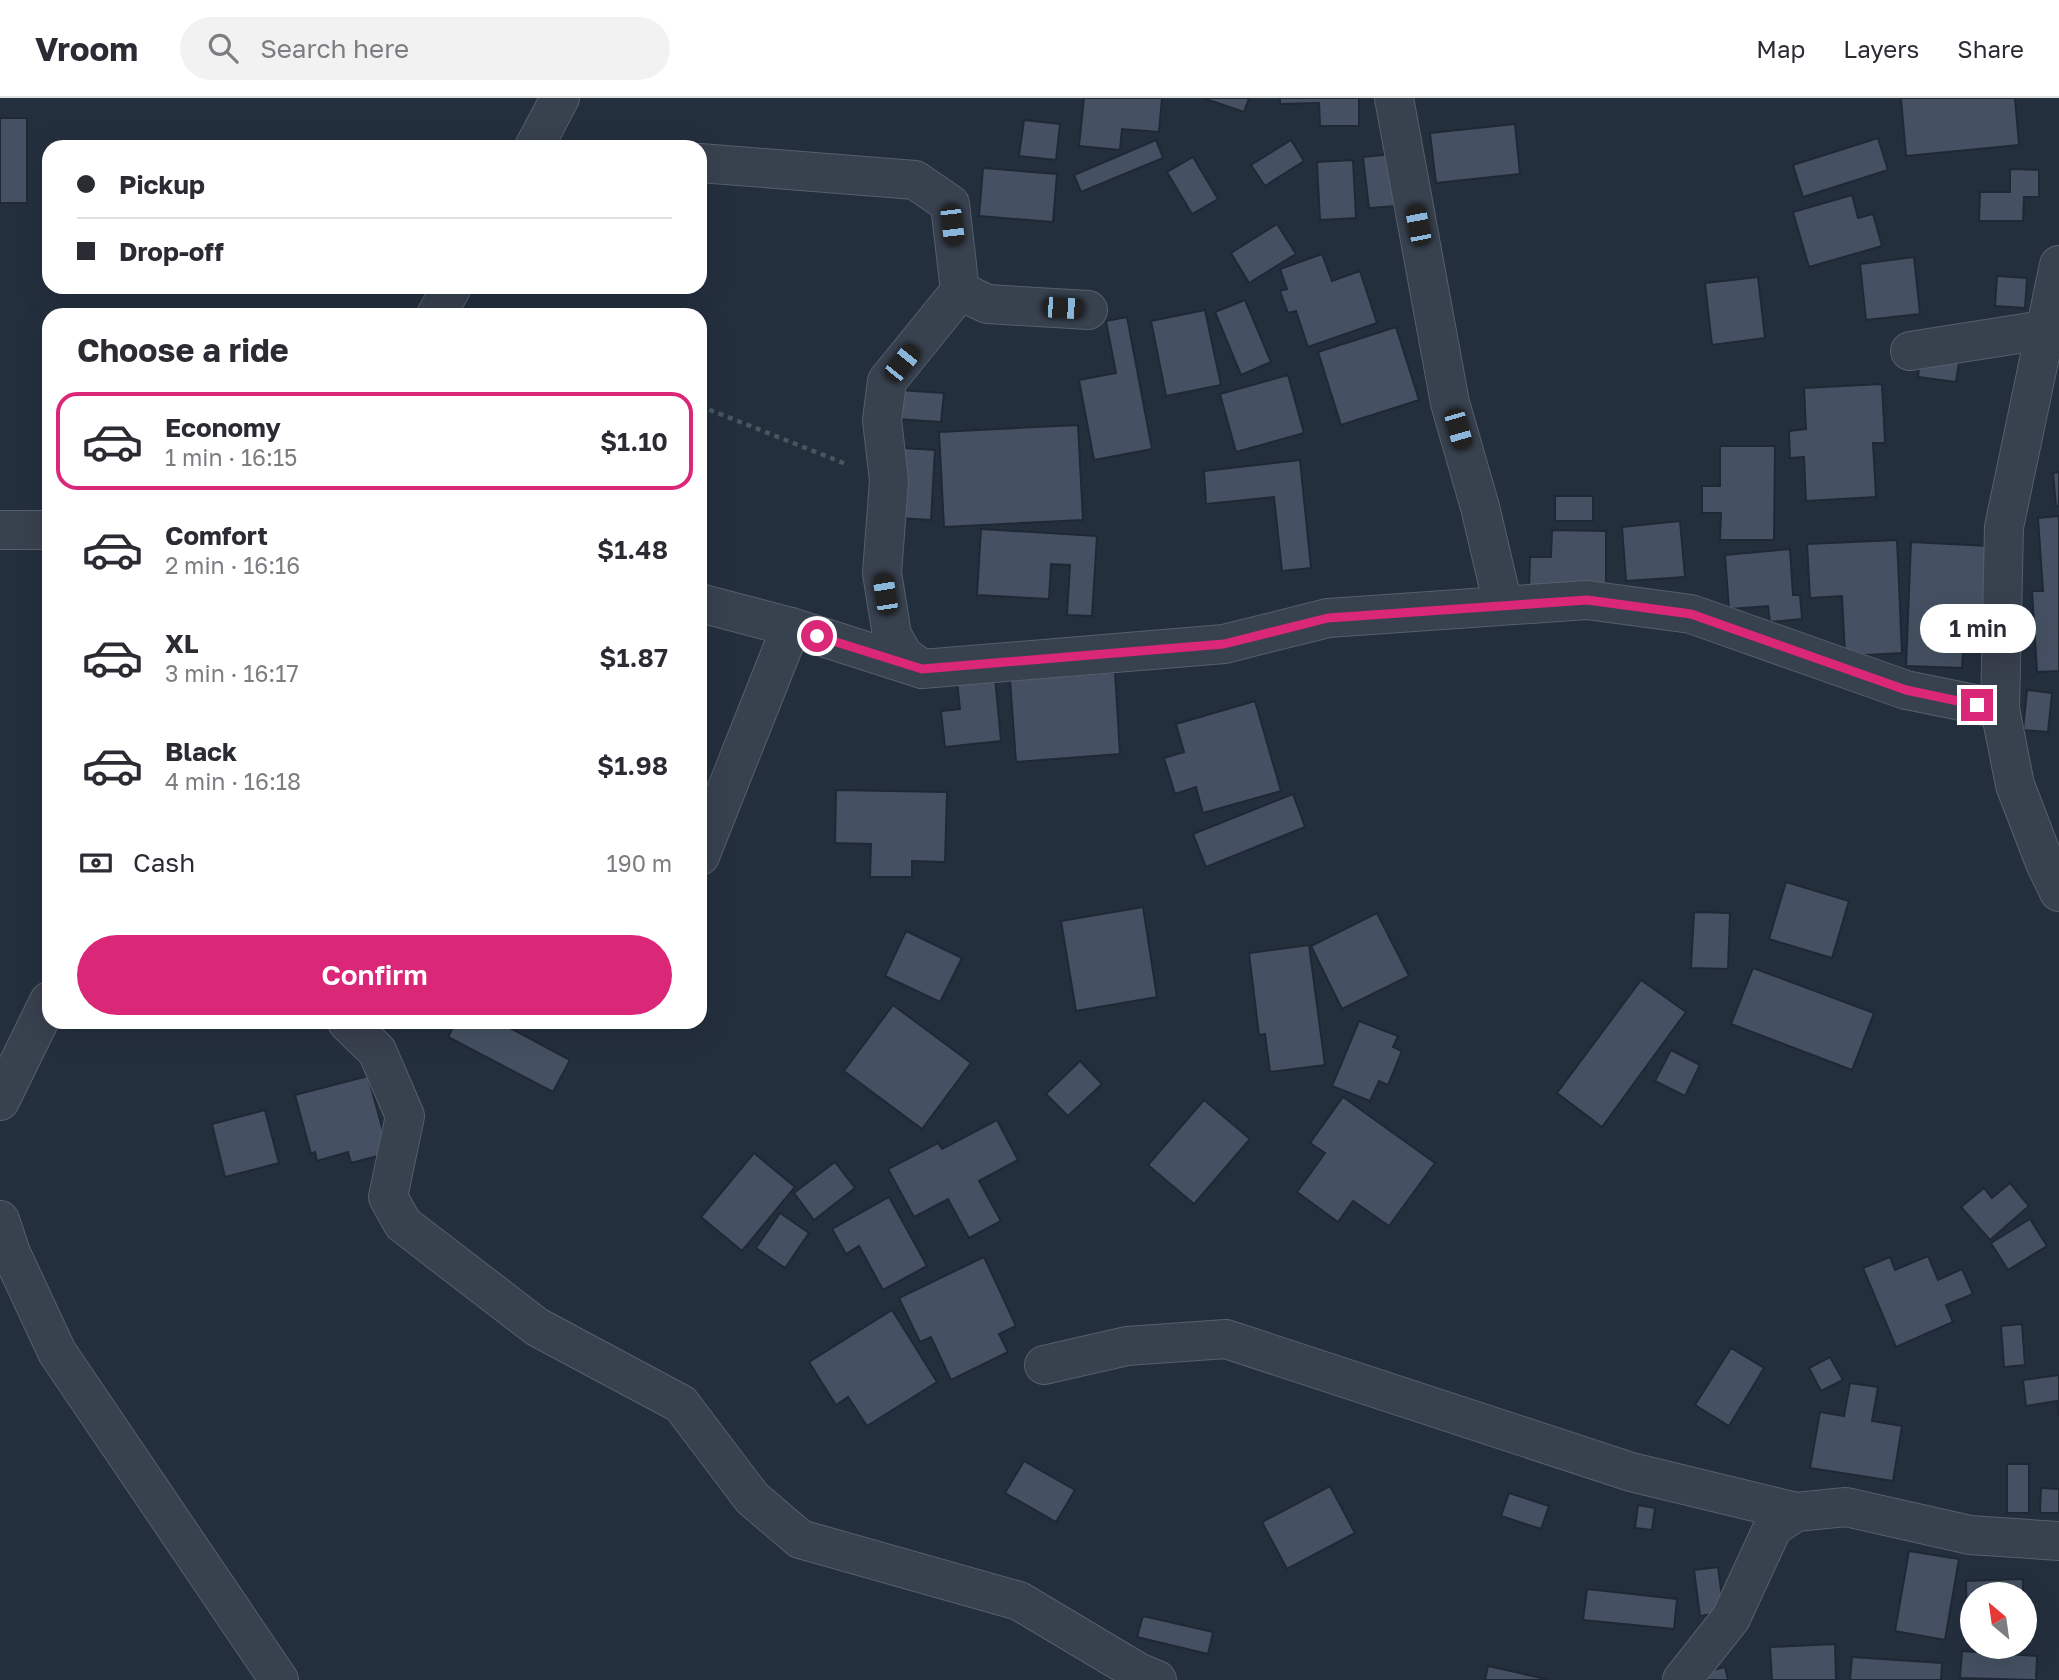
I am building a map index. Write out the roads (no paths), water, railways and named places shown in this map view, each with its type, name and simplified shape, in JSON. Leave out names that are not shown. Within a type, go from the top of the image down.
[{"type":"street","points":[[547,140],[560,98]]},
{"type":"street","points":[[1394,98],[1450,403],[1480,507],[1503,605]]},
{"type":"street","points":[[707,164],[915,180],[950,204],[960,291],[887,381],[881,421],[889,481],[882,573],[892,635],[903,655],[922,669]]},
{"type":"street","points":[[2059,265],[2004,527],[2000,709],[2015,785],[2059,892]]},
{"type":"street","points":[[960,291],[987,304],[1088,310]]},
{"type":"street","points":[[1910,351],[2044,330]]},
{"type":"street","points":[[0,530],[42,530]]},
{"type":"street","points":[[707,605],[922,669],[1224,644],[1328,618],[1587,600],[1691,614],[1906,690],[2000,709]]},
{"type":"street","points":[[707,838],[791,628]]},
{"type":"street","points":[[0,1101],[42,1015]]},
{"type":"street","points":[[354,1029],[377,1051],[405,1116],[388,1197],[403,1224],[537,1327],[681,1404],[752,1498],[800,1539],[1018,1601],[1138,1672],[1157,1680]]},
{"type":"street","points":[[0,1220],[57,1352],[279,1680]]},
{"type":"street","points":[[1044,1365],[1127,1346],[1226,1339],[1631,1472],[1796,1512],[1846,1507],[1970,1535],[2059,1541]]},
{"type":"street","points":[[1682,1680],[1731,1618],[1773,1527],[1796,1512]]}]
